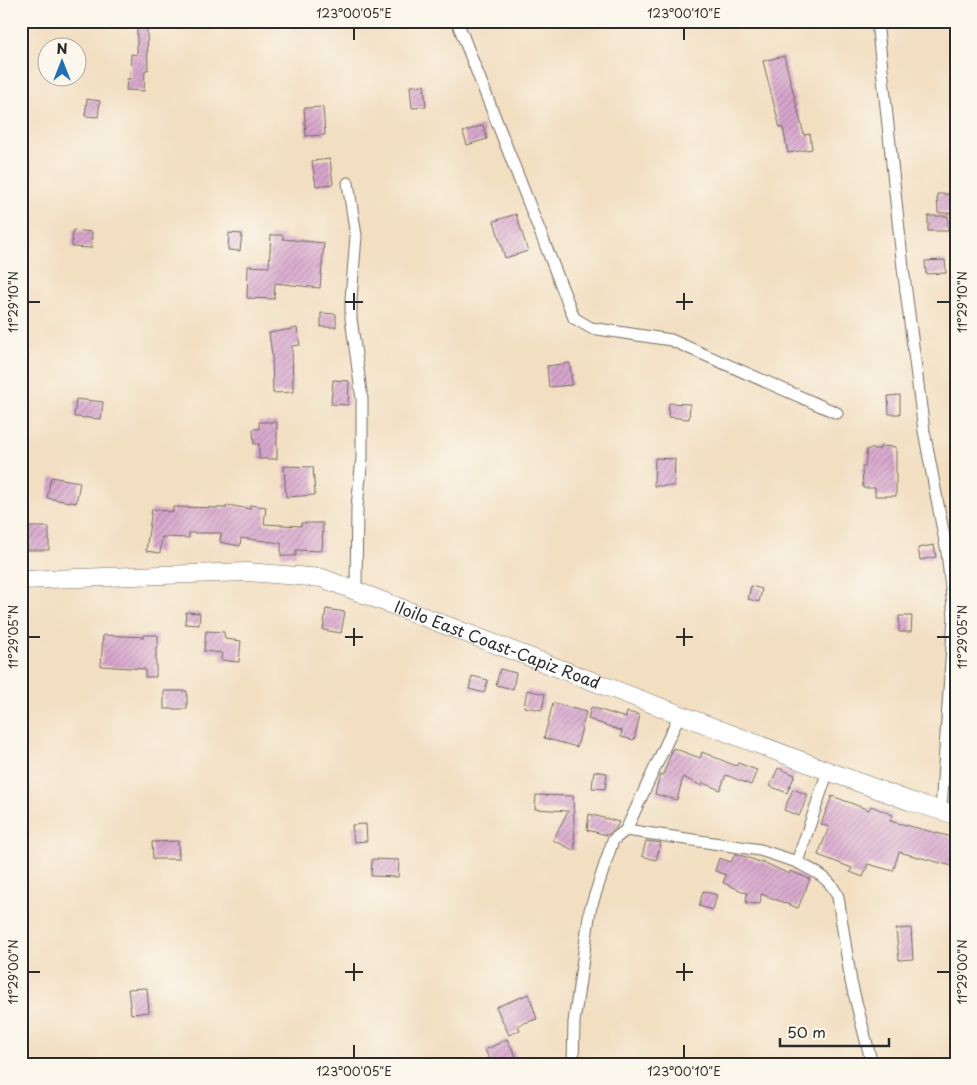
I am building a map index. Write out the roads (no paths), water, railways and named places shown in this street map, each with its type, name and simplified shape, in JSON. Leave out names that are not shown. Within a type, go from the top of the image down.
[{"type":"main road","name":"Iloilo East Coast-Capiz Road","points":[[21,580],[247,572],[322,578],[828,771],[912,802],[948,812]]},
{"type":"street","points":[[457,21],[574,318],[591,328],[671,340],[836,413]]},
{"type":"street","points":[[877,21],[903,268],[923,422],[947,552],[954,616],[948,812]]},
{"type":"street","points":[[348,183],[356,236],[350,318],[362,399],[362,458],[357,508],[356,590]]},
{"type":"street","points":[[574,1064],[574,1022],[590,910],[613,840],[626,830],[680,714]]},
{"type":"street","points":[[797,862],[828,771]]},
{"type":"street","points":[[626,830],[760,850],[797,862],[826,878],[838,897],[851,982],[872,1064]]}]
